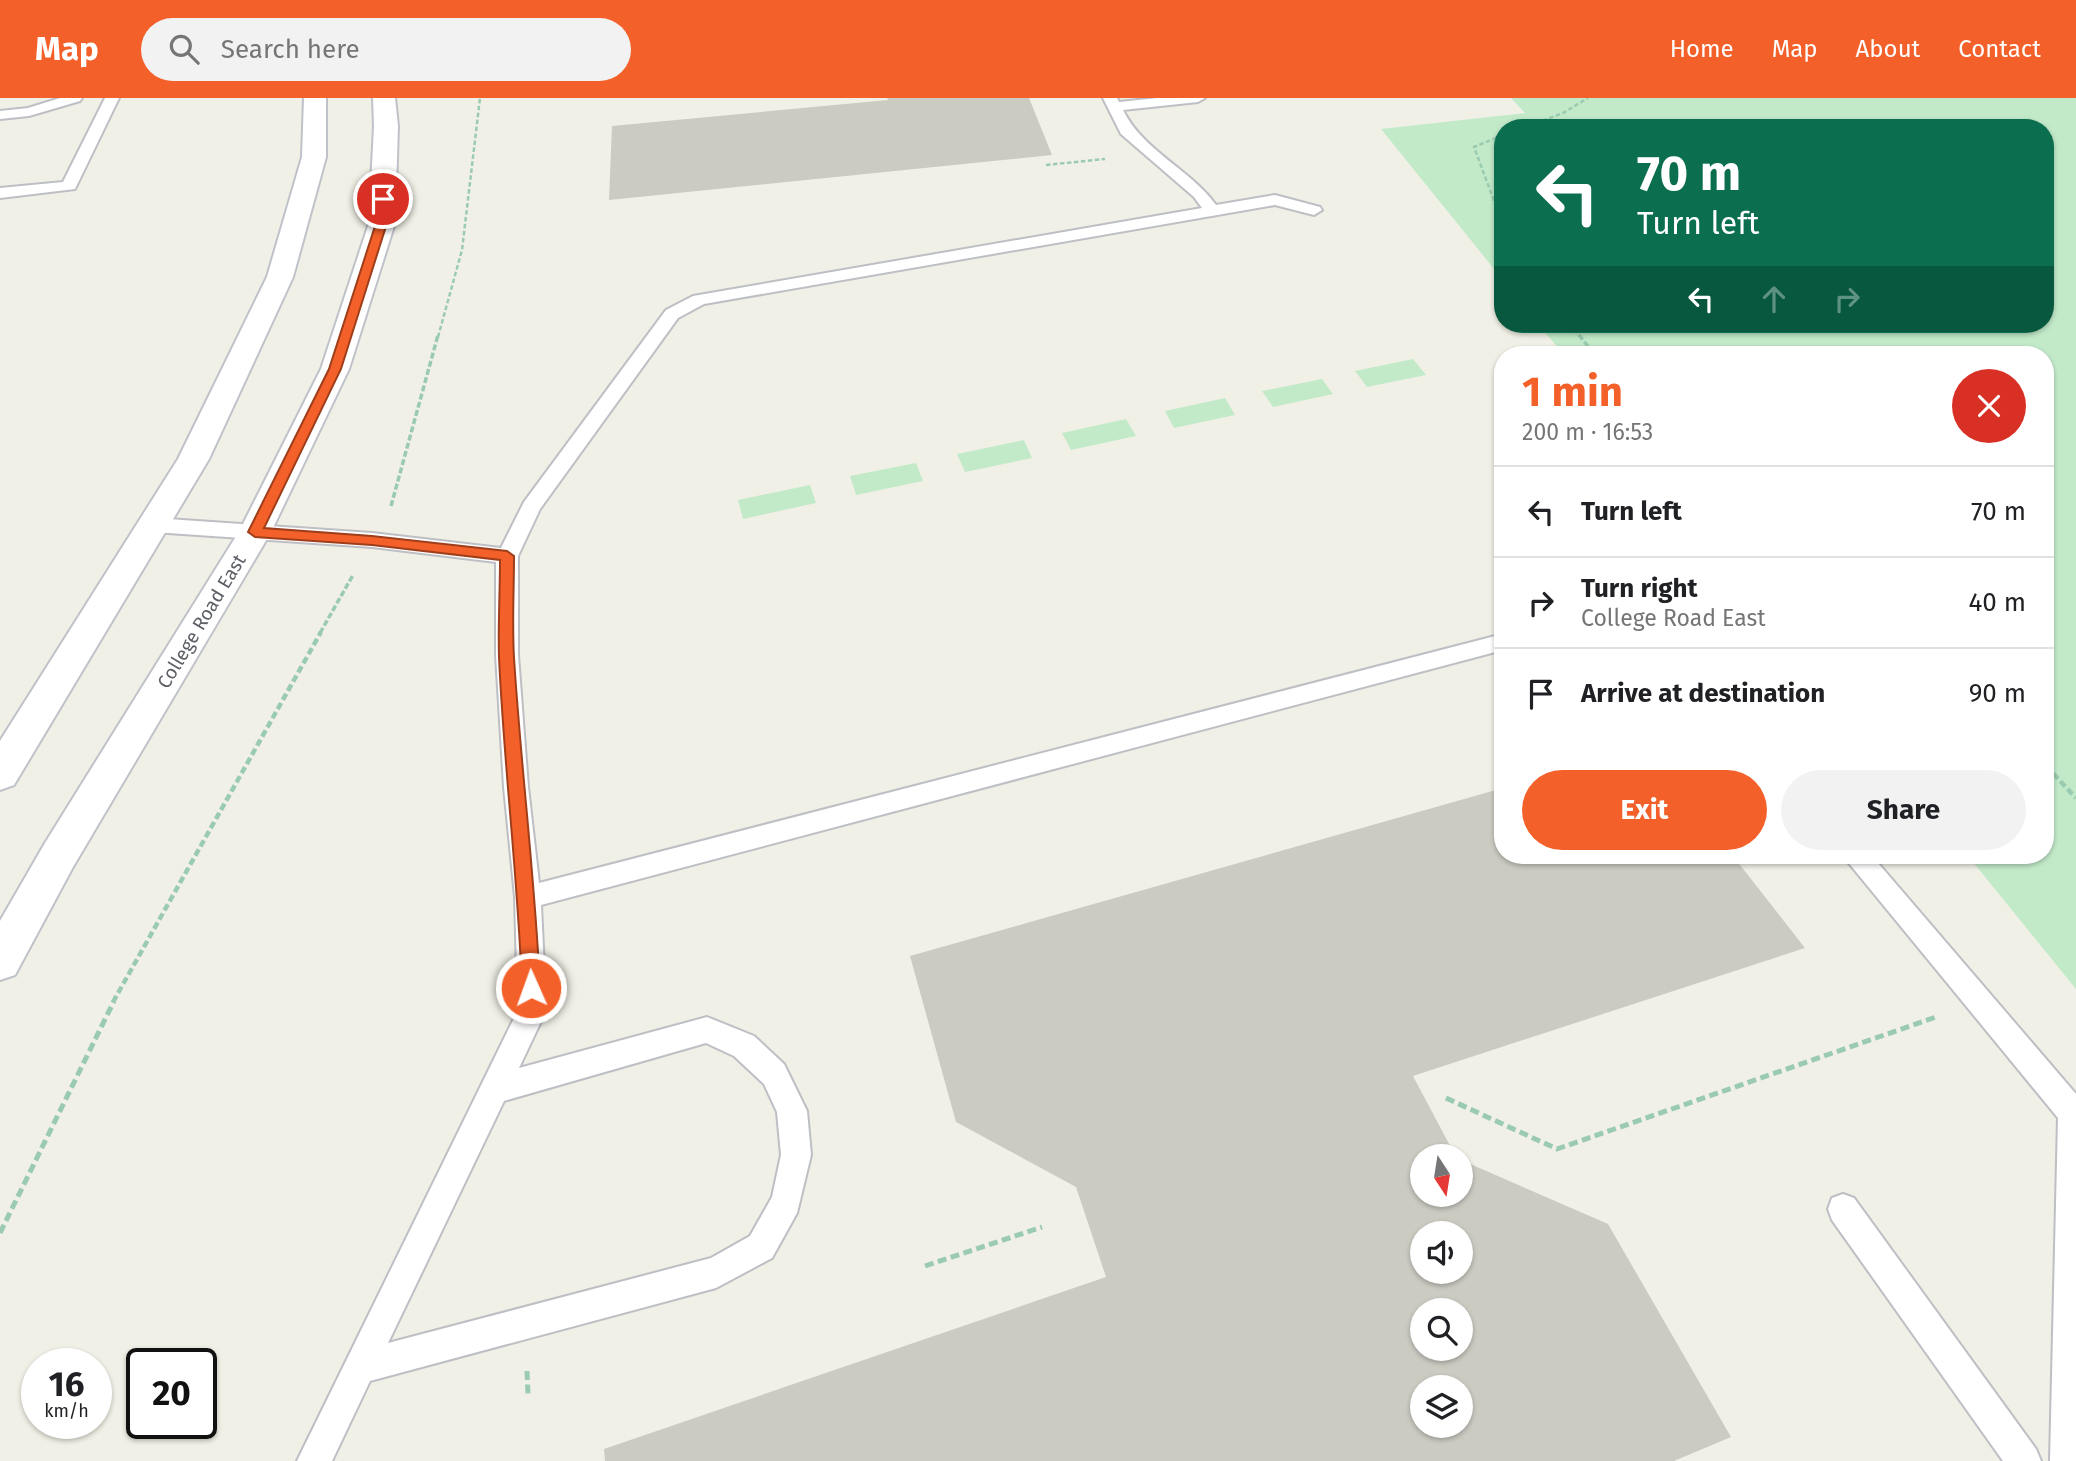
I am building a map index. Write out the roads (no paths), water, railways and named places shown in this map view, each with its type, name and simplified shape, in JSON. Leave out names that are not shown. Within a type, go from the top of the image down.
[{"type":"street","points":[[0,774],[193,459],[280,277],[314,157],[315,98]]},
{"type":"street","name":"College Road East","points":[[0,961],[67,843],[255,532],[335,369],[382,223],[386,126],[384,98]]},
{"type":"lane","points":[[0,116],[29,112],[75,98]]},
{"type":"lane","points":[[0,193],[69,186],[113,98]]},
{"type":"lane","points":[[1198,98],[1112,102],[1126,131],[1200,194],[1212,211]]},
{"type":"lane","points":[[314,1461],[532,1011],[528,897],[516,787],[507,654],[507,556],[531,507],[673,314],[699,300],[1275,200],[1314,210]]},
{"type":"lane","points":[[153,525],[372,540],[507,556]]},
{"type":"lane","points":[[528,897],[1494,644]]},
{"type":"lane","points":[[1863,864],[2073,1113],[2067,1461]]},
{"type":"lane","points":[[360,1367],[716,1272],[761,1247],[786,1202],[796,1155],[792,1111],[774,1074],[744,1046],[707,1030],[495,1089]]},
{"type":"lane","points":[[1843,1209],[2024,1461]]}]
